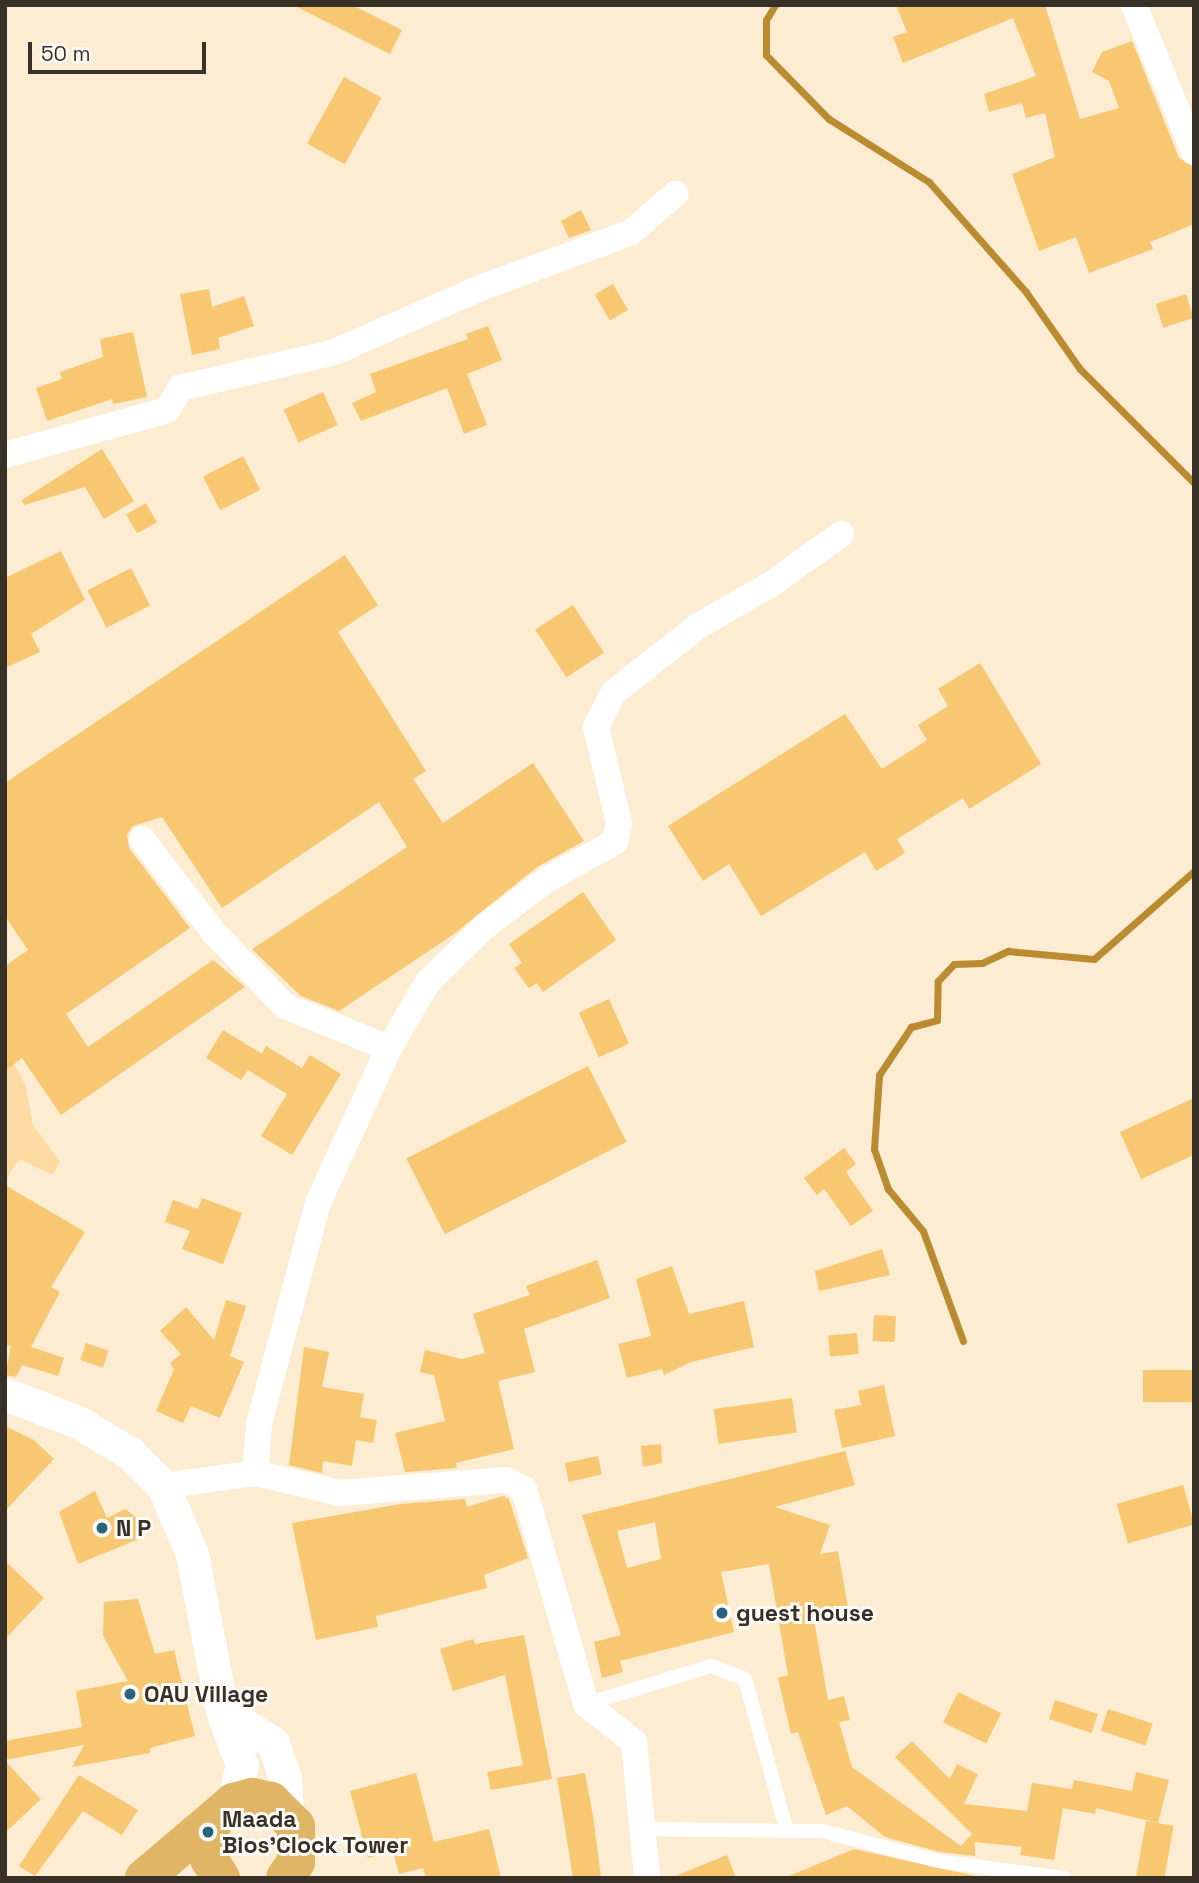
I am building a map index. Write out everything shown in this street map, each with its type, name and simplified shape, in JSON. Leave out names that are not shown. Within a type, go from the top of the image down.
[{"type":"highway","points":[[144,1878],[224,1809],[271,1801],[287,1812],[300,1842],[293,1872]]},
{"type":"highway","points":[[221,1878],[209,1860],[207,1837],[224,1809]]},
{"type":"street","points":[[1134,5],[1194,152]]},
{"type":"street","points":[[5,455],[167,410],[180,388],[332,353],[630,233],[675,194]]},
{"type":"street","points":[[255,1473],[259,1424],[318,1203],[389,1048],[428,982],[485,926],[545,880],[615,842],[619,823],[596,727],[613,693],[698,626],[773,583],[841,534]]},
{"type":"street","points":[[142,839],[215,934],[285,1006],[389,1048]]},
{"type":"street","points":[[5,1394],[80,1423],[131,1454],[163,1486],[192,1554],[222,1711],[242,1765],[224,1809]]},
{"type":"street","points":[[163,1486],[255,1473],[340,1493],[433,1483],[515,1482],[533,1506],[586,1704],[634,1742],[646,1829],[648,1878]]},
{"type":"street","points":[[222,1711],[273,1743],[285,1778],[287,1812]]},
{"type":"lane","points":[[586,1704],[710,1666],[746,1679],[787,1831]]},
{"type":"lane","points":[[646,1829],[822,1831],[938,1861],[1064,1878]]},
{"type":"shaded area","points":[[5,1048],[25,1084],[33,1125],[60,1162],[52,1175],[19,1159],[5,1181]]},
{"type":"building","points":[[293,5],[352,5],[402,30],[390,54]]},
{"type":"building","points":[[896,5],[1045,5],[1080,119],[1119,108],[1109,81],[1092,72],[1102,52],[1132,41],[1179,158],[1194,167],[1194,224],[1150,242],[1153,249],[1089,273],[1076,237],[1039,251],[1012,174],[1055,157],[1045,113],[1026,118],[1022,103],[989,112],[984,94],[1036,76],[1013,18],[903,63],[893,37],[907,32]]},
{"type":"building","points":[[344,77],[382,98],[345,164],[307,143]]},
{"type":"building","points":[[581,210],[591,230],[569,238],[561,221]]},
{"type":"building","points":[[613,284],[628,310],[610,320],[595,294]]},
{"type":"building","points":[[209,289],[212,307],[244,296],[254,326],[218,338],[220,349],[192,355],[180,294]]},
{"type":"building","points":[[1186,294],[1194,318],[1163,328],[1156,304]]},
{"type":"building","points":[[488,326],[502,360],[467,374],[487,425],[464,434],[447,388],[361,421],[352,403],[376,392],[370,374],[468,339],[466,334]]},
{"type":"building","points":[[133,332],[147,397],[113,404],[112,399],[47,421],[36,388],[62,379],[60,372],[103,357],[100,339]]},
{"type":"building","points":[[323,392],[338,425],[298,442],[284,409]]},
{"type":"building","points":[[102,449],[134,501],[104,519],[85,487],[24,505],[22,500]]},
{"type":"building","points":[[243,456],[260,490],[220,510],[203,476]]},
{"type":"building","points":[[146,503],[157,522],[137,534],[126,514]]},
{"type":"building","points":[[61,551],[85,600],[31,634],[40,652],[5,668],[5,578]]},
{"type":"building","points":[[345,555],[378,605],[338,632],[426,771],[413,779],[443,823],[533,763],[584,841],[537,867],[454,934],[339,1011],[301,996],[252,949],[407,847],[379,802],[222,908],[162,817],[133,826],[127,834],[129,848],[190,928],[66,1014],[88,1047],[213,960],[245,987],[61,1115],[22,1058],[5,1071],[5,966],[28,950],[5,916],[5,783]]},
{"type":"building","points":[[131,568],[150,605],[106,628],[87,590]]},
{"type":"building","points":[[573,605],[604,653],[566,677],[535,630]]},
{"type":"building","points":[[980,663],[1041,764],[969,809],[963,798],[897,839],[905,853],[876,871],[865,852],[761,916],[729,864],[703,881],[668,826],[845,714],[882,769],[927,740],[918,725],[948,706],[938,689]]},
{"type":"building","points":[[583,892],[616,940],[543,992],[537,983],[529,988],[514,968],[522,963],[509,944]]},
{"type":"building","points":[[609,999],[629,1044],[599,1057],[579,1012]]},
{"type":"building","points":[[223,1030],[262,1054],[266,1046],[302,1068],[310,1055],[341,1074],[292,1155],[261,1136],[287,1094],[248,1070],[241,1080],[206,1058]]},
{"type":"building","points":[[588,1066],[627,1142],[445,1234],[406,1159]]},
{"type":"building","points":[[1194,1098],[1194,1155],[1141,1179],[1120,1132]]},
{"type":"building","points":[[844,1148],[856,1164],[846,1172],[873,1211],[851,1226],[824,1189],[817,1195],[804,1178]]},
{"type":"building","points":[[5,1185],[85,1232],[51,1287],[60,1292],[31,1347],[64,1358],[58,1376],[22,1365],[16,1377],[5,1375],[11,1346],[5,1345]]},
{"type":"building","points":[[202,1198],[242,1213],[223,1264],[182,1249],[190,1231],[165,1222],[173,1200],[198,1209]]},
{"type":"building","points":[[882,1249],[890,1275],[819,1291],[815,1271]]},
{"type":"building","points":[[597,1260],[610,1298],[524,1329],[535,1372],[498,1381],[514,1449],[456,1463],[457,1468],[405,1472],[395,1433],[445,1421],[434,1375],[420,1372],[425,1350],[462,1359],[485,1353],[473,1314],[530,1295],[526,1286]]},
{"type":"building","points":[[672,1266],[689,1314],[744,1301],[754,1347],[691,1362],[664,1375],[662,1369],[627,1378],[618,1344],[651,1336],[636,1279]]},
{"type":"building","points":[[226,1300],[246,1306],[230,1356],[244,1362],[220,1418],[191,1406],[183,1423],[156,1411],[174,1369],[170,1363],[181,1354],[160,1331],[186,1307],[214,1340]]},
{"type":"building","points":[[874,1315],[896,1316],[895,1342],[873,1341]]},
{"type":"building","points":[[857,1333],[859,1354],[830,1356],[828,1336]]},
{"type":"building","points":[[86,1343],[109,1351],[103,1368],[80,1360]]},
{"type":"building","points":[[304,1347],[329,1352],[322,1387],[364,1394],[360,1417],[377,1420],[373,1443],[356,1440],[352,1466],[323,1461],[322,1473],[289,1465]]},
{"type":"building","points":[[1143,1370],[1194,1370],[1194,1402],[1143,1402]]},
{"type":"building","points":[[884,1385],[895,1436],[842,1448],[834,1410],[861,1405],[858,1391]]},
{"type":"building","points":[[792,1398],[797,1433],[719,1444],[714,1409]]},
{"type":"building","points":[[5,1426],[34,1440],[54,1459],[5,1511]]},
{"type":"building","points":[[661,1444],[662,1463],[643,1467],[641,1446]]},
{"type":"building","points":[[845,1451],[855,1485],[775,1507],[830,1525],[820,1554],[838,1551],[849,1614],[814,1620],[828,1700],[844,1696],[850,1720],[839,1722],[852,1767],[961,1846],[972,1834],[895,1757],[912,1741],[950,1779],[957,1764],[978,1774],[964,1804],[1027,1811],[1032,1783],[1072,1789],[1074,1780],[1132,1791],[1136,1772],[1169,1780],[1158,1823],[1096,1808],[1095,1814],[1063,1808],[1054,1860],[1020,1855],[1022,1847],[975,1842],[975,1856],[940,1852],[885,1837],[847,1806],[826,1815],[798,1732],[791,1734],[778,1678],[788,1675],[769,1564],[721,1572],[734,1632],[620,1661],[623,1672],[602,1678],[594,1642],[621,1635],[582,1515]],"holes":[[[655,1522],[661,1559],[627,1568],[617,1531]]]},
{"type":"building","points":[[598,1456],[602,1475],[569,1482],[565,1463]]},
{"type":"building","points":[[1183,1485],[1194,1524],[1128,1543],[1117,1504]]},
{"type":"building","name":"N P","points":[[95,1491],[107,1518],[125,1509],[137,1518],[141,1538],[78,1564],[59,1512]]},
{"type":"building","points":[[503,1496],[509,1499],[528,1558],[484,1575],[487,1588],[376,1616],[378,1627],[316,1640],[292,1523],[401,1504],[465,1499],[467,1507]]},
{"type":"building","points":[[5,1561],[44,1598],[5,1639]]},
{"type":"building","points":[[138,1599],[155,1654],[174,1650],[195,1736],[150,1748],[150,1753],[72,1767],[84,1745],[5,1760],[5,1741],[82,1727],[76,1691],[128,1681],[103,1636],[104,1602]]},
{"type":"building","points":[[524,1635],[552,1779],[491,1790],[487,1772],[523,1765],[505,1675],[453,1691],[440,1649],[473,1639],[475,1644]]},
{"type":"building","points":[[958,1692],[1001,1713],[986,1744],[943,1723]]},
{"type":"building","points":[[1055,1700],[1098,1714],[1092,1733],[1049,1719]]},
{"type":"building","points":[[1108,1709],[1153,1724],[1146,1745],[1101,1731]]},
{"type":"building","points":[[5,1761],[41,1799],[5,1833]]},
{"type":"building","points":[[416,1773],[434,1842],[489,1829],[501,1878],[426,1878],[423,1868],[399,1874],[393,1851],[368,1858],[350,1791]]},
{"type":"building","points":[[585,1773],[601,1878],[573,1878],[557,1778]]},
{"type":"building","points":[[79,1775],[138,1810],[122,1835],[83,1811],[35,1876],[19,1866]]},
{"type":"building","points":[[1146,1821],[1174,1826],[1164,1878],[1136,1876]]},
{"type":"building","points":[[854,1849],[975,1876],[975,1878],[784,1878]]},
{"type":"building","points":[[727,1855],[736,1878],[673,1877]]},
{"type":"waterway","points":[[775,5],[766,20],[766,55],[829,119],[929,182],[1026,292],[1080,369],[1194,483]]},
{"type":"waterway","points":[[963,1341],[923,1231],[888,1189],[874,1149],[879,1075],[911,1027],[937,1020],[938,981],[954,964],[982,963],[1008,951],[1094,959],[1194,871]]},
{"type":"place","name":"N P","points":[[102,1528]]},
{"type":"place","name":"guest house","points":[[722,1613]]},
{"type":"place","name":"OAU Village","points":[[130,1694]]},
{"type":"place","name":"Maada Bios'Clock Tower","points":[[208,1832]]}]
